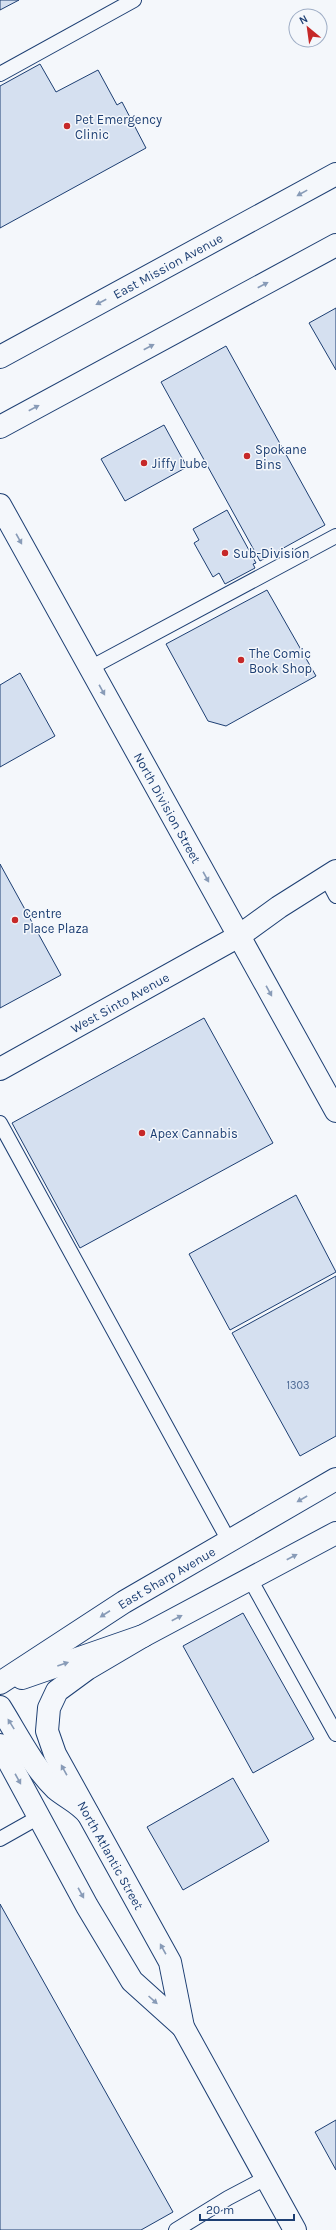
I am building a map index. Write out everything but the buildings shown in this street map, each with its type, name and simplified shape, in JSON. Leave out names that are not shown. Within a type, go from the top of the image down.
[{"type":"street","name":"East Mission Avenue","points":[[0,357],[336,174]]},
{"type":"street","points":[[0,427],[336,245]]},
{"type":"street","name":"North Division Street","points":[[0,505],[336,1111]]},
{"type":"street","name":"West Sinto Avenue","points":[[0,1068],[239,936],[279,907],[331,874]]},
{"type":"street","name":"East Sharp Avenue","points":[[0,1682],[124,1602],[336,1479]]},
{"type":"street","points":[[90,1816],[55,1754],[47,1730],[49,1708],[57,1691],[87,1669],[142,1636],[336,1533]]},
{"type":"street","points":[[0,1686],[142,1636]]},
{"type":"street","name":"North Atlantic Street","points":[[0,1707],[41,1771],[57,1790],[80,1804],[90,1816],[170,1962],[183,2027],[295,2230]]},
{"type":"street","name":"North Atlantic Street","points":[[0,1745],[132,1981],[183,2027]]},
{"type":"street","points":[[279,2201],[285,2230]]},
{"type":"lane","points":[[0,74],[134,0]]},
{"type":"lane","points":[[90,668],[336,536]]},
{"type":"lane","points":[[331,874],[336,896]]},
{"type":"lane","points":[[0,1123],[229,1541]]},
{"type":"lane","points":[[250,1579],[336,1734]]},
{"type":"lane","points":[[0,1839],[39,1817]]},
{"type":"lane","points":[[176,2230],[228,2198],[266,2178]]},
{"type":"place","name":"Pet Emergency Clinic","points":[[67,126]]},
{"type":"place","name":"Spokane Bins","points":[[247,456]]},
{"type":"place","name":"Jiffy Lube","points":[[144,463]]},
{"type":"place","name":"Sub-Division","points":[[225,553]]},
{"type":"place","name":"The Comic Book Shop","points":[[241,660]]},
{"type":"place","name":"Centre Place Plaza","points":[[15,920]]},
{"type":"place","name":"Apex Cannabis","points":[[142,1133]]}]
